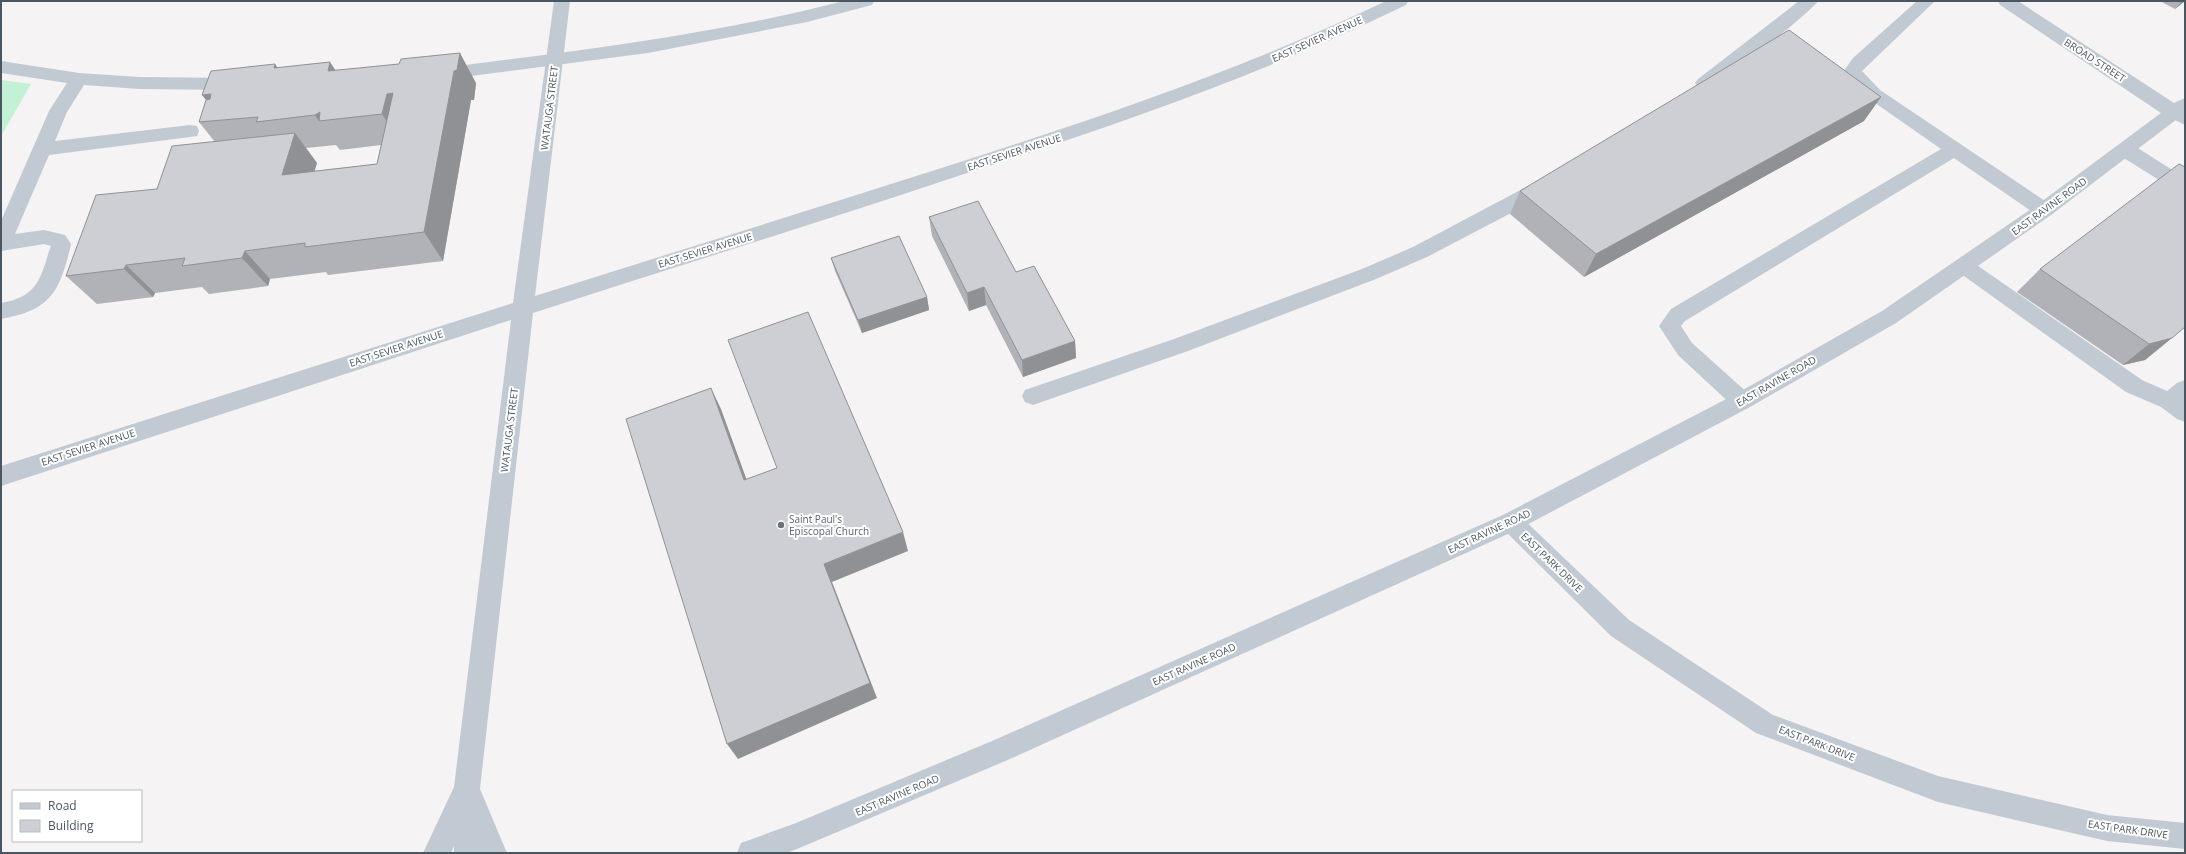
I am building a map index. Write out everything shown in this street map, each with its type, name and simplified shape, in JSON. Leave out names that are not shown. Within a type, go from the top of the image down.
[{"type":"street","name":"WATAUGA STREET","points":[[437,853],[467,789],[523,307],[562,1]]},
{"type":"street","points":[[421,76],[648,47],[807,16],[866,1]]},
{"type":"street","name":"EAST SEVIER AVENUE","points":[[1,476],[523,307],[814,216],[1204,87],[1305,46],[1400,1]]},
{"type":"street","points":[[1688,94],[1727,68],[1810,1]]},
{"type":"street","points":[[1927,1],[1859,62],[1852,72],[1874,94],[2044,210]]},
{"type":"street","name":"BROAD STREET","points":[[2006,1],[2182,112]]},
{"type":"street","points":[[1,68],[79,79],[139,83],[250,84]]},
{"type":"street","points":[[1,244],[58,111],[79,79]]},
{"type":"street","name":"EAST RAVINE ROAD","points":[[751,853],[797,836],[1001,750],[1511,522],[1742,401],[1889,317],[1964,266],[2126,150],[2182,112]]},
{"type":"street","points":[[41,149],[190,131]]},
{"type":"street","points":[[1742,401],[1685,349],[1669,326],[1678,315],[1955,149]]},
{"type":"street","points":[[2126,150],[2185,187]]},
{"type":"street","points":[[1033,396],[1180,345],[1370,274],[1426,249],[1506,207],[1557,177]]},
{"type":"street","points":[[1,244],[44,237],[58,240],[60,244],[47,288],[40,298],[16,309],[1,311]]},
{"type":"street","points":[[1964,266],[2134,386],[2180,401]]},
{"type":"street","name":"EAST PARK DRIVE","points":[[1511,522],[1620,628],[1766,724],[1938,789],[2107,828],[2185,836]]},
{"type":"street","points":[[467,789],[468,853]]},
{"type":"street","points":[[467,789],[494,853]]},
{"type":"green space","points":[[1,80],[31,84],[1,136]]},
{"type":"building","points":[[1789,30],[1881,97],[1596,254],[1520,191]]},
{"type":"building","points":[[460,53],[457,70],[454,71],[424,232],[305,247],[305,243],[245,251],[242,258],[182,266],[185,258],[126,265],[124,269],[66,276],[96,195],[157,189],[172,146],[295,133],[282,175],[377,164],[393,93],[387,94],[382,114],[319,121],[320,112],[315,115],[256,122],[258,117],[199,122],[206,100],[210,99],[211,94],[202,95],[211,71],[275,64],[274,68],[330,62],[328,71],[399,64],[401,59]]},
{"type":"building","points":[[2179,164],[2185,167],[2185,327],[2172,338],[2149,344],[2040,269]]},
{"type":"building","points":[[978,201],[1016,272],[1034,266],[1075,341],[1022,360],[984,287],[967,293],[929,217]]},
{"type":"building","points":[[899,236],[927,297],[858,320],[831,258]]},
{"type":"building","name":"Saint Paul's Episcopal Church","points":[[808,312],[903,532],[824,564],[870,683],[727,744],[626,419],[711,388],[744,480],[777,468],[728,340]]},
{"type":"place","name":"Saint Paul's Episcopal Church","points":[[781,525]]}]
